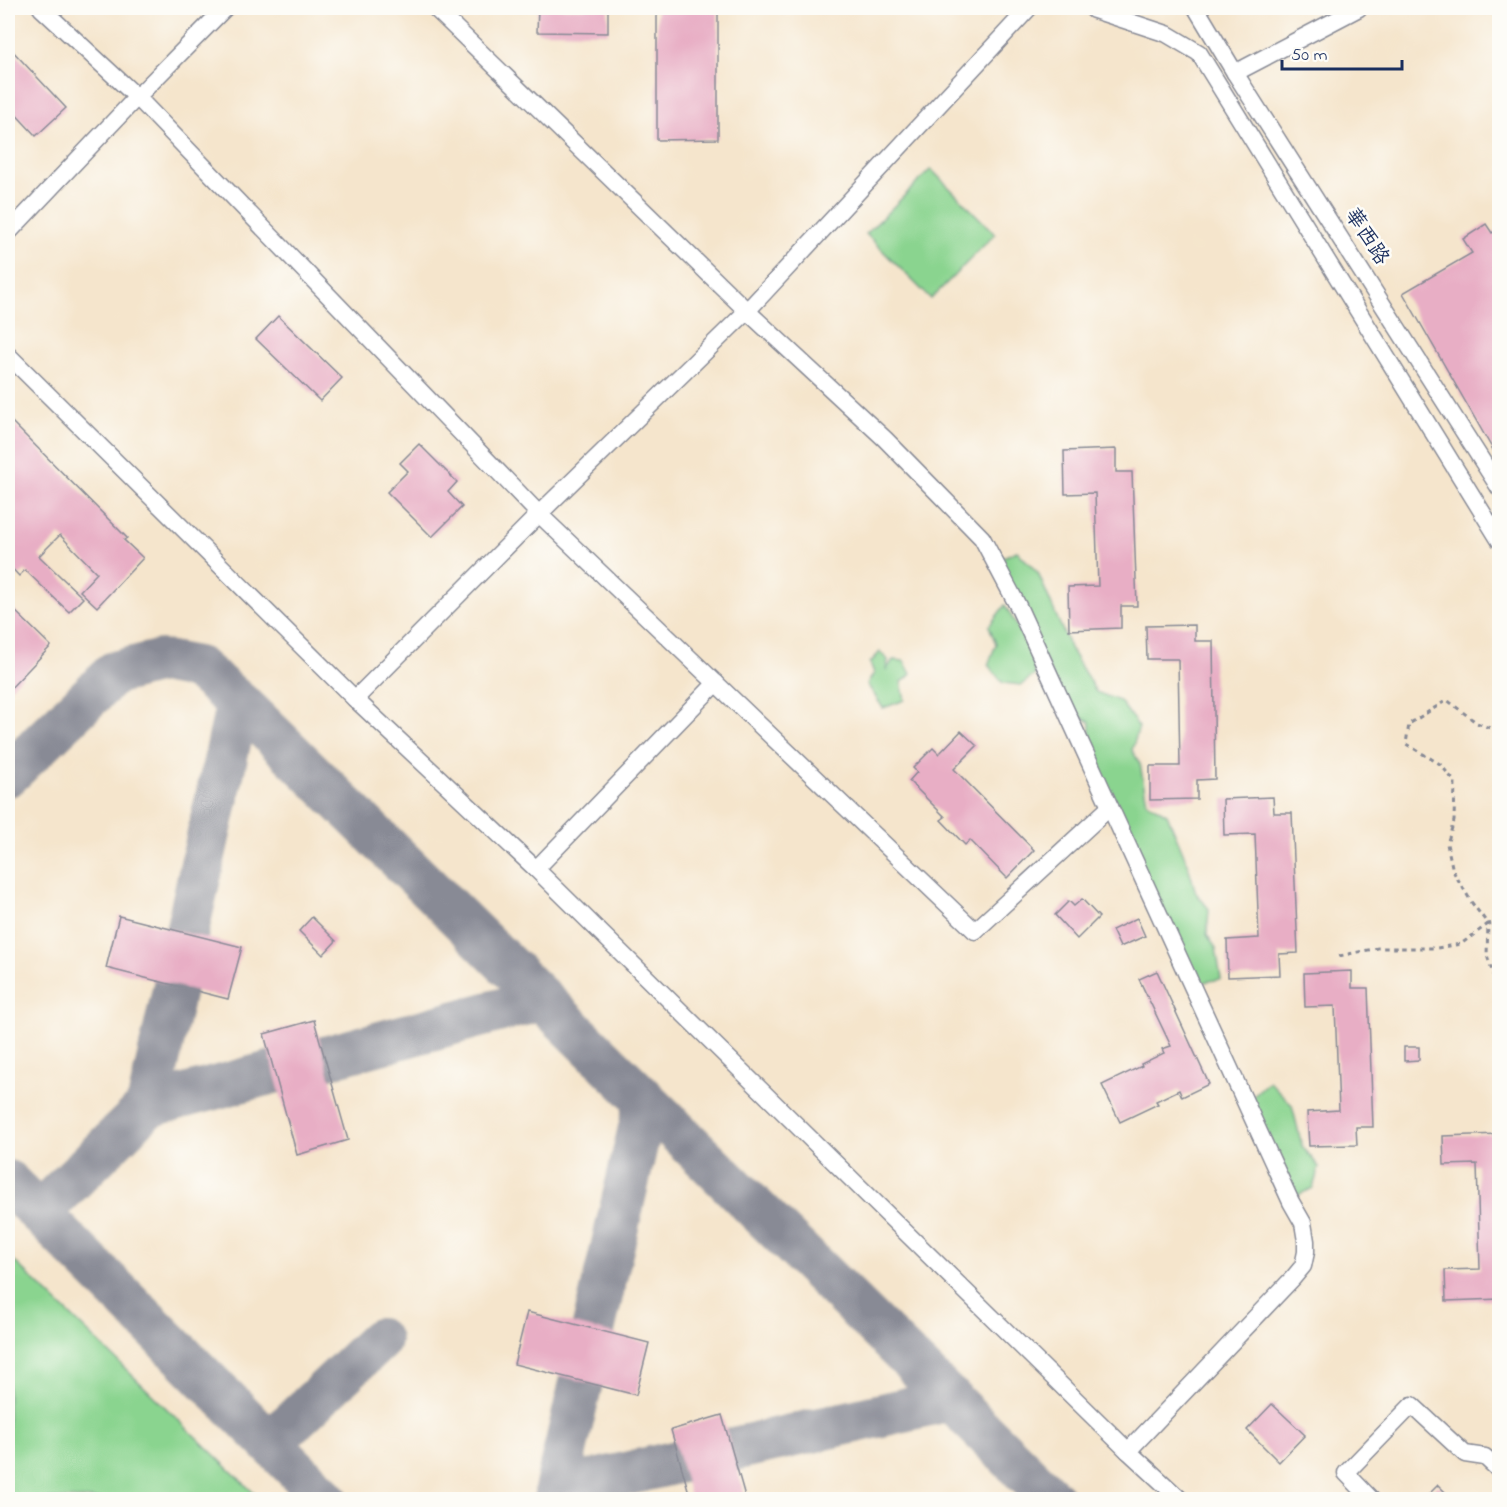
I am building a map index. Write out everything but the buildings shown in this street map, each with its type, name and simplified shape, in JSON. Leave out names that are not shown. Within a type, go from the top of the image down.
[{"type":"street","points":[[41,8],[136,97],[538,514],[975,931],[1110,807]]},
{"type":"street","points":[[8,233],[136,97],[225,8]]},
{"type":"street","points":[[435,8],[747,311],[885,439],[982,538],[1022,616],[1290,1202],[1303,1223],[1306,1241],[1303,1266],[1293,1278],[1128,1451]]},
{"type":"street","points":[[355,699],[538,514],[747,311],[1029,8]]},
{"type":"street","points":[[1092,8],[1167,34],[1199,54],[1500,542]]},
{"type":"street","name":"華西路","points":[[1196,8],[1500,489]]},
{"type":"street","points":[[1235,73],[1359,8]]},
{"type":"street","points":[[8,355],[355,699],[536,869],[1128,1451],[1181,1500]]},
{"type":"street","points":[[536,869],[716,683]]},
{"type":"street","points":[[1372,1500],[1346,1473],[1412,1405],[1465,1454],[1485,1457],[1500,1471]]},
{"type":"path","points":[[1500,732],[1477,723],[1447,700],[1409,724],[1406,744],[1440,764],[1455,782],[1454,821],[1446,844],[1453,871],[1488,924],[1487,955],[1500,997]]},
{"type":"path","points":[[1339,956],[1378,948],[1437,948],[1461,944],[1488,924],[1500,922]]},
{"type":"green space","points":[[931,169],[995,234],[931,299],[866,234]]},
{"type":"green space","points":[[1017,551],[1038,573],[1071,650],[1096,692],[1120,701],[1139,727],[1132,750],[1140,764],[1147,802],[1167,814],[1187,862],[1196,893],[1209,909],[1207,935],[1216,948],[1221,979],[1194,984],[1090,763],[1090,722],[1067,709],[999,559]]},
{"type":"green space","points":[[1005,605],[1031,651],[1035,675],[1021,685],[1003,683],[988,665],[996,644],[989,626]]},
{"type":"green space","points":[[880,652],[888,660],[886,670],[893,660],[904,661],[911,674],[901,682],[905,700],[883,708],[867,684],[874,673],[870,663]]},
{"type":"green space","points":[[1269,1081],[1292,1105],[1302,1146],[1319,1167],[1313,1188],[1294,1197],[1281,1194],[1269,1176],[1272,1154],[1246,1102]]},
{"type":"green space","points":[[8,1255],[260,1499],[8,1499]]},
{"type":"taxiway","points":[[8,775],[114,673],[161,661],[198,668],[248,711],[1053,1500]]},
{"type":"taxiway","points":[[238,703],[148,1106],[542,999]]},
{"type":"taxiway","points":[[646,1102],[556,1490],[951,1399]]},
{"type":"taxiway","points":[[39,1213],[148,1106]]},
{"type":"taxiway","points":[[8,1182],[327,1500]]},
{"type":"taxiway","points":[[270,1443],[379,1340]]}]
